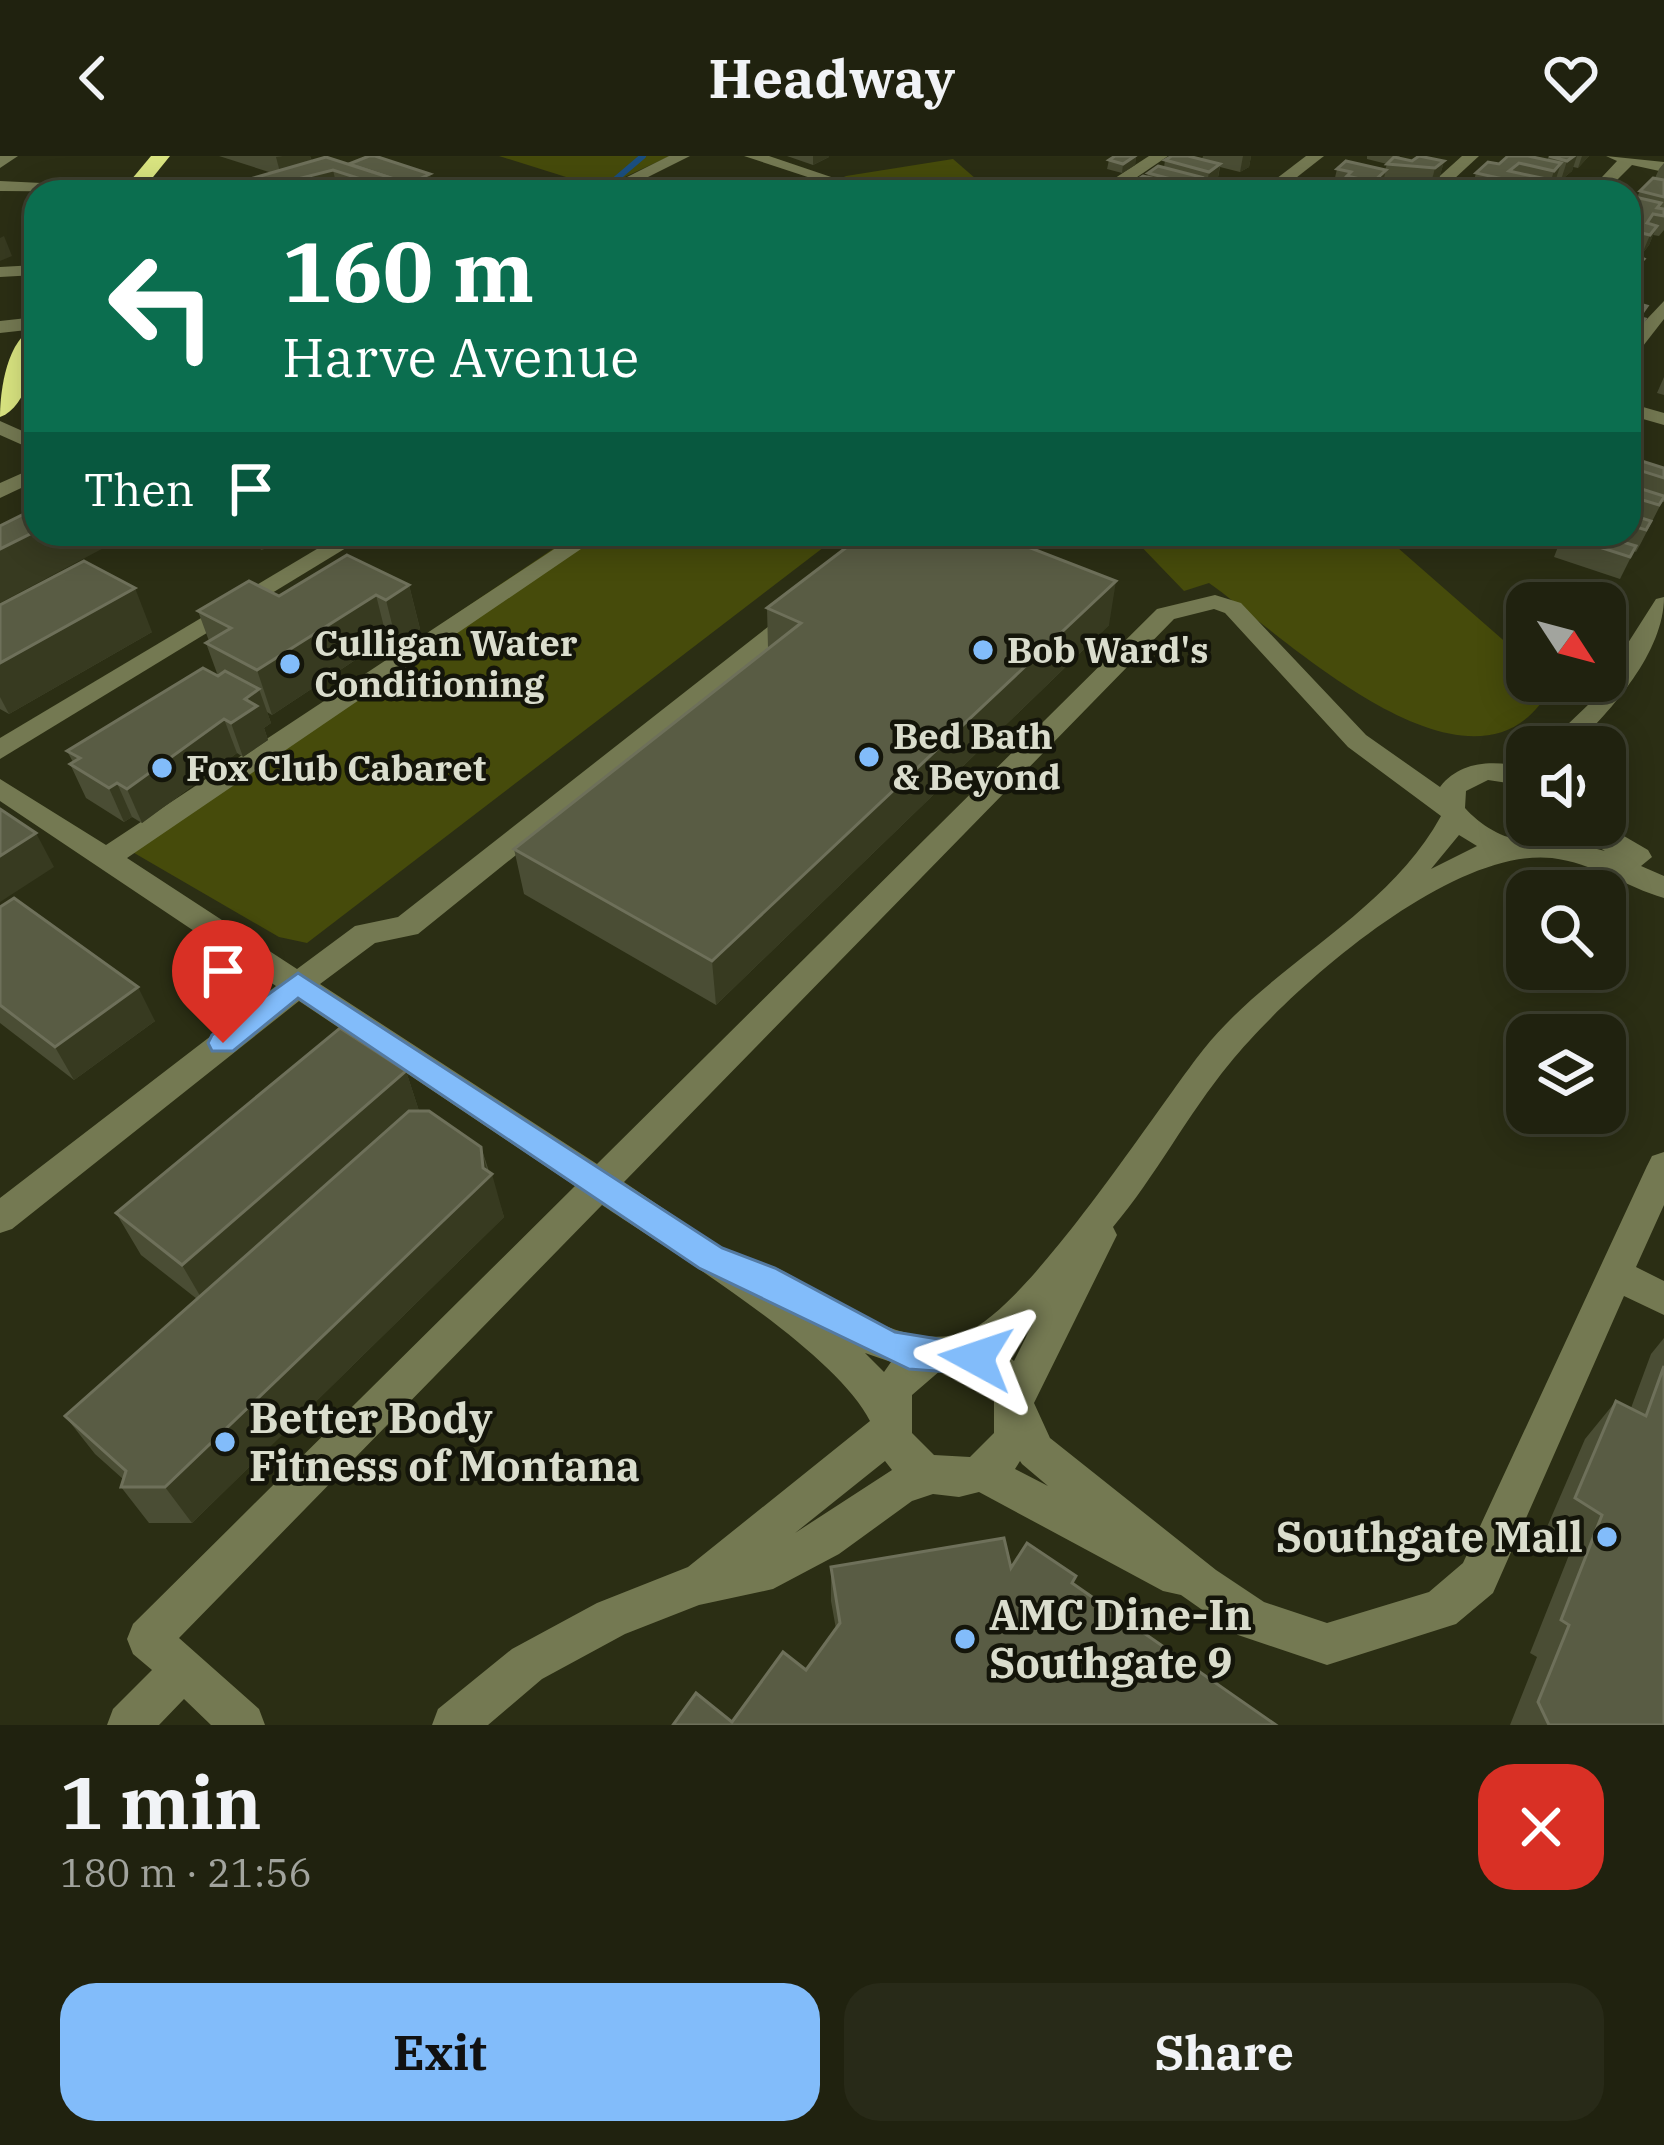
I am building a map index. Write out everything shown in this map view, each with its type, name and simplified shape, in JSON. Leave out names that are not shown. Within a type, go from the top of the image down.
[{"type":"highway","points":[[140,180],[161,156]]},
{"type":"highway","points":[[0,410],[24,359]]},
{"type":"street","points":[[0,163],[10,156]]},
{"type":"street","points":[[631,180],[682,156]]},
{"type":"street","points":[[752,156],[832,180]]},
{"type":"street","points":[[1123,180],[1160,156]]},
{"type":"street","points":[[1283,180],[1316,156]]},
{"type":"street","points":[[1444,180],[1471,156]]},
{"type":"street","points":[[1624,157],[1664,167]]},
{"type":"street","points":[[1641,336],[1664,307]]},
{"type":"street","points":[[0,750],[338,546]]},
{"type":"street","points":[[107,858],[574,546]]},
{"type":"street","points":[[243,1725],[148,1639],[1153,623],[1199,604],[1233,608],[1252,623],[1357,741],[1480,837],[1600,859],[1664,888]]},
{"type":"street","points":[[1593,726],[1598,709],[1664,604]]},
{"type":"street","points":[[0,1218],[366,934],[407,926],[809,607]]},
{"type":"street","points":[[1580,726],[1598,709]]},
{"type":"street","points":[[1333,710],[1416,759],[1471,774],[1506,773]]},
{"type":"street","points":[[1384,908],[1446,835],[1453,788],[1471,774]]},
{"type":"street","points":[[0,788],[711,1258],[844,1357],[873,1387],[899,1448],[936,1474]]},
{"type":"street","points":[[699,1584],[874,1446],[889,1422],[892,1390],[902,1374],[1008,1326],[1118,1195],[1214,1059],[1258,1006],[1384,908],[1487,853],[1540,846]]},
{"type":"street","points":[[1619,846],[1664,872]]},
{"type":"street","points":[[711,1258],[763,1278],[884,1344],[946,1354],[993,1369],[1036,1451],[1201,1585],[1253,1620],[1327,1644],[1441,1610],[1478,1578],[1664,1166]]},
{"type":"street","points":[[982,1472],[1013,1443],[1029,1364],[1082,1276],[1118,1195]]},
{"type":"street","points":[[1615,1274],[1664,1299]]},
{"type":"street","points":[[454,1725],[527,1664],[612,1618],[699,1584],[758,1574],[825,1540],[900,1486],[936,1474],[982,1472],[1148,1564],[1201,1585]]},
{"type":"street","points":[[129,1725],[183,1669]]},
{"type":"green space","points":[[499,156],[670,156],[618,180],[576,180]]},
{"type":"green space","points":[[953,159],[977,180],[838,180]]},
{"type":"green space","points":[[557,546],[825,546],[307,943],[279,937],[117,843]]},
{"type":"green space","points":[[1141,546],[1396,546],[1506,643],[1506,702],[1538,702],[1520,723],[1478,736],[1431,729],[1381,707],[1330,675],[1209,583],[1184,591]]},
{"type":"building","points":[[375,156],[430,174],[417,180],[396,180],[349,164]]},
{"type":"building","points":[[1135,156],[1123,164],[1109,160]]},
{"type":"building","points":[[1172,156],[1220,164],[1209,172],[1165,160]]},
{"type":"building","points":[[1419,156],[1444,161],[1435,168],[1387,164],[1394,157],[1412,161]]},
{"type":"building","points":[[1508,156],[1561,163],[1554,171],[1519,163],[1509,171],[1545,180],[1508,180],[1476,173],[1488,162],[1499,164]]},
{"type":"building","points":[[326,157],[391,178],[364,180],[333,170],[294,180],[250,179]]},
{"type":"building","points":[[1346,161],[1386,170],[1375,180],[1364,180],[1337,169]]},
{"type":"building","points":[[1158,166],[1201,177],[1175,180],[1148,173]]},
{"type":"building","points":[[1653,178],[1664,180],[1664,197],[1641,190]]},
{"type":"building","points":[[1641,198],[1661,203],[1657,208],[1664,209],[1664,216],[1653,214],[1647,223],[1657,226],[1650,235],[1641,233]]},
{"type":"building","points":[[1641,461],[1664,468],[1664,478],[1641,471]]},
{"type":"building","points":[[1641,489],[1664,496],[1659,505],[1641,500]]},
{"type":"building","points":[[24,514],[24,537],[0,549],[0,526]]},
{"type":"building","points":[[848,546],[1025,546],[1116,581],[712,961],[514,849],[801,623],[767,608]]},
{"type":"building","points":[[1596,546],[1636,546],[1630,557]]},
{"type":"building","points":[[347,555],[409,585],[386,600],[376,595],[257,670],[206,643],[231,628],[198,611],[249,581],[279,596]]},
{"type":"building","points":[[84,561],[135,588],[0,663],[0,605]]},
{"type":"building","points":[[203,668],[218,676],[225,671],[259,689],[245,699],[257,706],[231,723],[224,719],[127,789],[117,783],[109,788],[70,764],[80,758],[67,751]]},
{"type":"building","points":[[0,809],[36,833],[0,856]]},
{"type":"building","points":[[14,898],[138,987],[55,1047],[0,1005],[0,907]]},
{"type":"building","points":[[340,1028],[406,1071],[182,1265],[116,1213]]},
{"type":"building","points":[[409,1111],[429,1111],[481,1147],[483,1168],[492,1174],[165,1487],[121,1487],[126,1471],[65,1416]]},
{"type":"building","name":"Southgate Mall","points":[[1664,1366],[1664,1725],[1549,1725],[1538,1702],[1569,1625],[1561,1620],[1602,1515],[1575,1498],[1616,1401],[1646,1416]]},
{"type":"building","name":"AMC Dine-In Southgate 9","points":[[1004,1538],[1011,1568],[1027,1543],[1076,1576],[1072,1583],[1276,1725],[673,1725],[696,1693],[732,1722],[783,1652],[806,1670],[840,1623],[831,1567]]},
{"type":"waterway","points":[[616,179],[643,156]]},
{"type":"place","name":"Bob Ward's","points":[[983,650]]},
{"type":"place","name":"Culligan Water Conditioning","points":[[290,664]]},
{"type":"place","name":"Bed Bath & Beyond","points":[[869,757]]},
{"type":"place","name":"Fox Club Cabaret","points":[[162,768]]},
{"type":"place","name":"Better Body Fitness of Montana","points":[[225,1442]]},
{"type":"place","name":"Southgate Mall","points":[[1607,1537]]},
{"type":"place","name":"AMC Dine-In Southgate 9","points":[[965,1639]]},
{"type":"route","points":[[223,1043],[298,984],[711,1258],[763,1278],[884,1344],[909,1353],[976,1358]]}]
